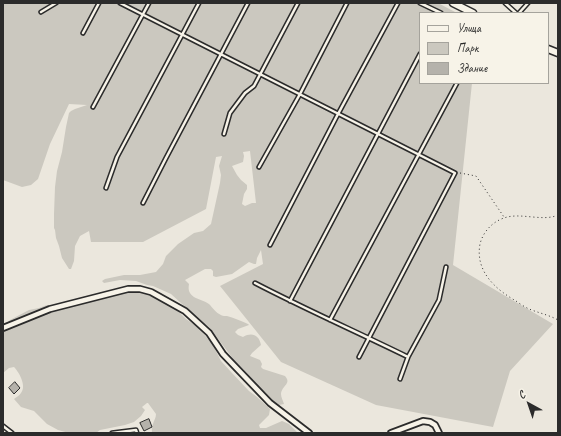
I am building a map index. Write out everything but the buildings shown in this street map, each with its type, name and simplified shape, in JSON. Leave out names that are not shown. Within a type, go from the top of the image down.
[{"type":"street","points":[[453,3],[471,12]]},
{"type":"street","points":[[3,328],[50,309],[128,289],[140,289],[151,292],[185,311],[209,333],[223,354],[270,403],[309,433]]},
{"type":"street","points":[[391,433],[423,421],[436,425],[439,433]]},
{"type":"lane","points":[[41,12],[56,3]]},
{"type":"lane","points":[[83,33],[99,3]]},
{"type":"lane","points":[[120,3],[455,173],[359,357]]},
{"type":"lane","points":[[93,107],[149,3]]},
{"type":"lane","points":[[106,188],[117,157],[199,3]]},
{"type":"lane","points":[[143,203],[248,3]]},
{"type":"lane","points":[[224,134],[230,113],[245,93],[254,86],[298,3]]},
{"type":"lane","points":[[259,167],[300,94],[347,3]]},
{"type":"lane","points":[[270,245],[398,3]]},
{"type":"lane","points":[[420,3],[438,12]]},
{"type":"lane","points":[[505,3],[515,12]]},
{"type":"lane","points":[[520,12],[528,3]]},
{"type":"lane","points":[[290,301],[419,56]]},
{"type":"lane","points":[[330,320],[456,84]]},
{"type":"lane","points":[[400,379],[408,357],[438,300],[446,267]]},
{"type":"lane","points":[[255,283],[408,357]]},
{"type":"lane","points":[[3,426],[12,433]]},
{"type":"lane","points":[[112,433],[136,430],[137,433]]},
{"type":"path","points":[[455,173],[476,176],[504,218]]},
{"type":"path","points":[[558,215],[550,218],[514,216],[504,218],[495,222],[487,229],[482,237],[480,245],[481,263],[489,280],[504,294],[529,309],[558,320]]},
{"type":"green space","points":[[3,3],[438,3],[455,12],[419,12],[419,84],[472,84],[453,265],[553,324],[510,371],[493,427],[376,405],[281,362],[220,286],[263,264],[261,250],[256,264],[249,262],[232,274],[216,277],[213,276],[213,271],[211,269],[205,269],[185,280],[189,284],[190,293],[209,304],[216,312],[249,325],[238,329],[235,332],[243,337],[246,335],[255,335],[259,339],[261,345],[250,356],[260,360],[262,364],[261,367],[263,369],[285,376],[287,379],[287,383],[281,394],[284,404],[279,405],[268,398],[234,360],[209,327],[171,294],[153,286],[136,281],[120,280],[104,283],[102,281],[124,275],[140,275],[156,272],[163,264],[166,256],[178,244],[194,233],[203,231],[211,224],[220,183],[221,175],[219,166],[222,156],[216,157],[206,209],[143,242],[91,242],[89,231],[80,236],[75,246],[74,261],[71,269],[69,269],[62,258],[54,228],[55,187],[69,113],[75,109],[87,105],[69,104],[50,144],[38,179],[31,185],[22,187],[3,180]],"holes":[[[250,151],[256,203],[245,206],[242,204],[247,185],[237,175],[232,166],[243,162],[243,152]]]},
{"type":"green space","points":[[118,291],[144,293],[158,297],[179,312],[195,325],[212,343],[221,361],[232,373],[249,391],[270,409],[269,415],[259,425],[260,428],[266,428],[282,421],[289,424],[298,433],[152,433],[152,426],[156,414],[147,403],[142,407],[145,410],[141,416],[134,422],[100,430],[96,433],[69,433],[58,430],[47,424],[34,411],[21,407],[14,399],[23,390],[23,383],[18,372],[14,367],[9,368],[3,373],[3,326],[10,320],[29,310]]}]
